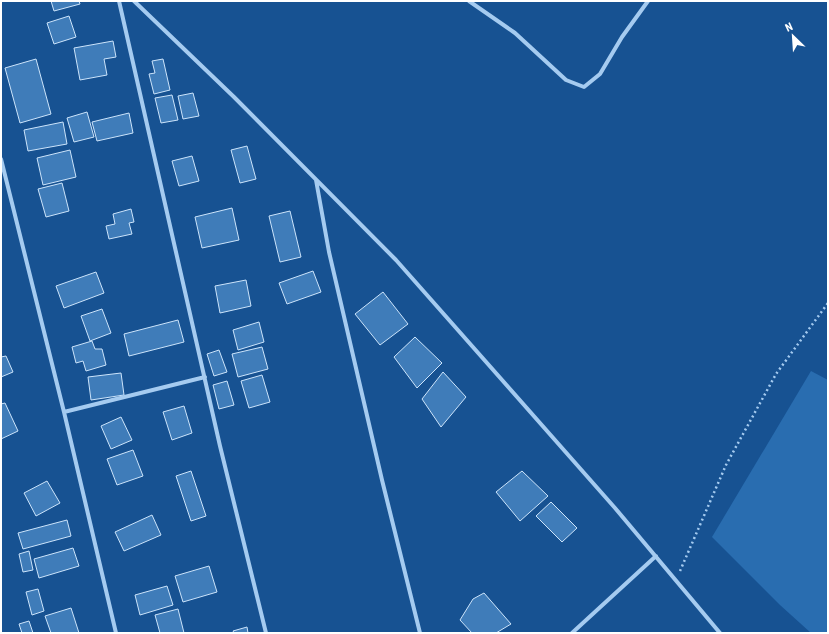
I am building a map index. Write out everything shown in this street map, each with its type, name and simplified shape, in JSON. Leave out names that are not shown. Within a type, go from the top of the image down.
[{"type":"street","points":[[119,1],[205,377],[266,633]]},
{"type":"street","points":[[134,1],[234,97],[396,260],[676,579],[720,633]]},
{"type":"street","points":[[469,1],[515,33],[566,80],[584,87],[600,74],[622,37],[648,1]]},
{"type":"street","points":[[1,160],[64,412],[116,633]]},
{"type":"street","points":[[316,180],[329,252],[382,480],[420,633]]},
{"type":"street","points":[[64,412],[205,377]]},
{"type":"street","points":[[572,633],[656,556]]},
{"type":"path","points":[[676,579],[726,465],[776,374],[828,303]]},
{"type":"shaded area","points":[[811,371],[828,380],[828,633],[811,633],[780,605],[712,537]]},
{"type":"building","points":[[51,1],[79,1],[80,4],[54,11]]},
{"type":"building","points":[[69,16],[76,37],[54,44],[47,23]]},
{"type":"building","points":[[113,41],[116,57],[104,59],[107,75],[80,80],[74,48]]},
{"type":"building","points":[[36,59],[51,114],[20,123],[5,68]]},
{"type":"building","points":[[163,59],[170,90],[154,94],[149,74],[155,73],[152,61]]},
{"type":"building","points":[[193,93],[199,116],[183,119],[178,96]]},
{"type":"building","points":[[172,95],[178,120],[161,123],[155,98]]},
{"type":"building","points":[[87,112],[94,137],[74,142],[67,118]]},
{"type":"building","points":[[129,113],[133,133],[97,141],[92,122]]},
{"type":"building","points":[[63,122],[67,144],[28,151],[24,130]]},
{"type":"building","points":[[247,146],[256,179],[240,183],[231,150]]},
{"type":"building","points":[[70,150],[76,177],[43,185],[37,158]]},
{"type":"building","points":[[192,156],[199,181],[179,186],[172,161]]},
{"type":"building","points":[[62,183],[69,211],[46,217],[38,189]]},
{"type":"building","points":[[232,208],[239,240],[202,248],[195,217]]},
{"type":"building","points":[[131,209],[134,222],[129,223],[132,234],[109,239],[106,226],[115,224],[113,214]]},
{"type":"building","points":[[290,211],[301,257],[280,262],[269,216]]},
{"type":"building","points":[[313,271],[321,292],[287,304],[279,283]]},
{"type":"building","points":[[96,272],[104,293],[64,308],[56,286]]},
{"type":"building","points":[[246,280],[251,306],[220,313],[215,286]]},
{"type":"building","points":[[383,292],[408,324],[380,345],[355,314]]},
{"type":"building","points":[[102,309],[111,333],[90,341],[81,316]]},
{"type":"building","points":[[178,320],[184,342],[129,356],[124,334]]},
{"type":"building","points":[[259,322],[264,342],[238,350],[233,330]]},
{"type":"building","points":[[415,337],[442,363],[417,388],[394,357]]},
{"type":"building","points":[[92,341],[95,349],[102,349],[106,365],[86,371],[83,361],[76,363],[72,347]]},
{"type":"building","points":[[262,347],[268,369],[238,377],[232,354]]},
{"type":"building","points":[[219,350],[227,372],[214,376],[207,354]]},
{"type":"building","points":[[6,356],[13,372],[1,377],[1,357]]},
{"type":"building","points":[[443,372],[466,397],[441,427],[422,399]]},
{"type":"building","points":[[121,373],[124,395],[91,400],[88,377]]},
{"type":"building","points":[[262,375],[270,402],[249,408],[241,381]]},
{"type":"building","points":[[227,381],[234,405],[219,409],[213,385]]},
{"type":"building","points":[[5,403],[18,431],[1,439],[1,404]]},
{"type":"building","points":[[184,406],[192,433],[172,440],[163,412]]},
{"type":"building","points":[[121,417],[132,440],[111,449],[101,426]]},
{"type":"building","points":[[133,450],[143,476],[117,485],[107,459]]},
{"type":"building","points":[[191,471],[206,516],[191,521],[176,476]]},
{"type":"building","points":[[522,471],[548,496],[520,521],[496,492]]},
{"type":"building","points":[[47,481],[60,503],[36,516],[24,493]]},
{"type":"building","points":[[551,502],[577,528],[562,542],[536,516]]},
{"type":"building","points":[[152,515],[161,535],[124,551],[115,532]]},
{"type":"building","points":[[67,520],[71,536],[23,549],[18,533]]},
{"type":"building","points":[[73,548],[79,566],[39,578],[34,559]]},
{"type":"building","points":[[29,551],[33,570],[23,572],[19,554]]},
{"type":"building","points":[[209,566],[217,592],[183,602],[175,576]]},
{"type":"building","points":[[167,586],[173,605],[140,615],[135,595]]},
{"type":"building","points":[[38,589],[44,611],[32,615],[26,592]]},
{"type":"building","points":[[484,593],[511,624],[496,633],[472,633],[460,620],[473,599]]},
{"type":"building","points":[[71,608],[79,633],[51,633],[45,616]]},
{"type":"building","points":[[178,609],[184,633],[160,633],[155,615]]},
{"type":"building","points":[[29,621],[33,633],[22,633],[19,624]]},
{"type":"building","points":[[247,627],[248,633],[234,633],[233,631]]}]
